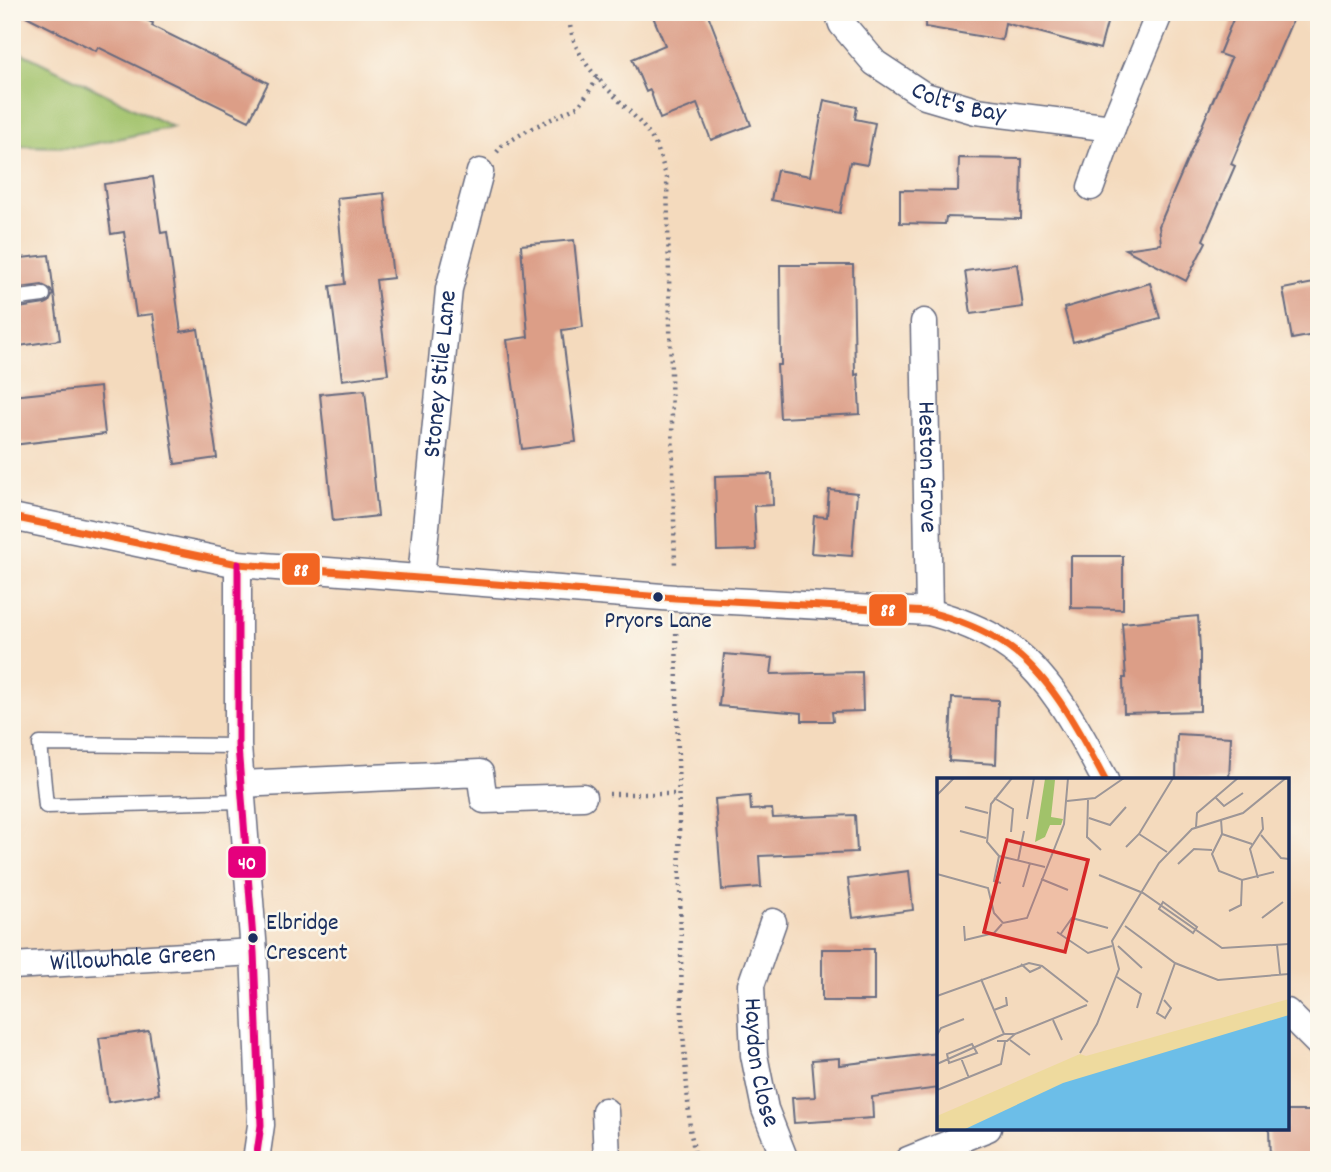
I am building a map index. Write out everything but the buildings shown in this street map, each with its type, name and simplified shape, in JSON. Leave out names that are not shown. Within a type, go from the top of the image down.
[{"type":"street","name":"Colt's Bay","points":[[838,12],[842,24],[875,63],[925,96],[976,111],[1112,128]]},
{"type":"street","points":[[1091,187],[1112,128],[1160,12]]},
{"type":"street","name":"Stoney Stile Lane","points":[[421,578],[449,289],[480,172]]},
{"type":"street","name":"Heston Grove","points":[[925,321],[929,612]]},
{"type":"street","points":[[12,517],[238,564],[675,598],[929,612],[964,622],[1005,643],[1043,678],[1082,737],[1104,778]]},
{"type":"street","points":[[238,564],[238,746],[254,952],[261,1125],[256,1160]]},
{"type":"street","points":[[241,793],[480,774],[484,800],[583,797]]},
{"type":"street","name":"Haydon Close","points":[[773,922],[751,985],[754,1055],[765,1109],[785,1160]]},
{"type":"street","name":"Willowhale Green","points":[[12,966],[254,952]]},
{"type":"street","points":[[1289,1014],[1319,1044]]},
{"type":"street","points":[[605,1111],[607,1160]]},
{"type":"street","points":[[908,1160],[983,1130]]},
{"type":"lane","points":[[12,299],[43,295]]},
{"type":"lane","points":[[238,746],[40,744],[46,806],[241,793]]},
{"type":"path","points":[[569,12],[569,28],[584,64],[654,143],[667,178],[682,1020],[690,1129],[695,1160]]},
{"type":"path","points":[[480,172],[502,146],[528,130],[579,106],[598,78]]},
{"type":"path","points":[[583,797],[619,793],[678,794]]},
{"type":"green space","points":[[12,48],[173,127],[79,147],[12,146]]},
{"type":"transit line","name":"88","points":[[12,517],[238,564],[675,598],[929,612],[976,628],[1020,655],[1062,705],[1104,778]]},
{"type":"transit line","name":"40","points":[[238,564],[238,746],[254,952],[261,1125],[256,1160]]},
{"type":"place","name":"Pryors Lane","points":[[658,597]]},
{"type":"place","name":"Elbridge Crescent","points":[[253,938]]}]
